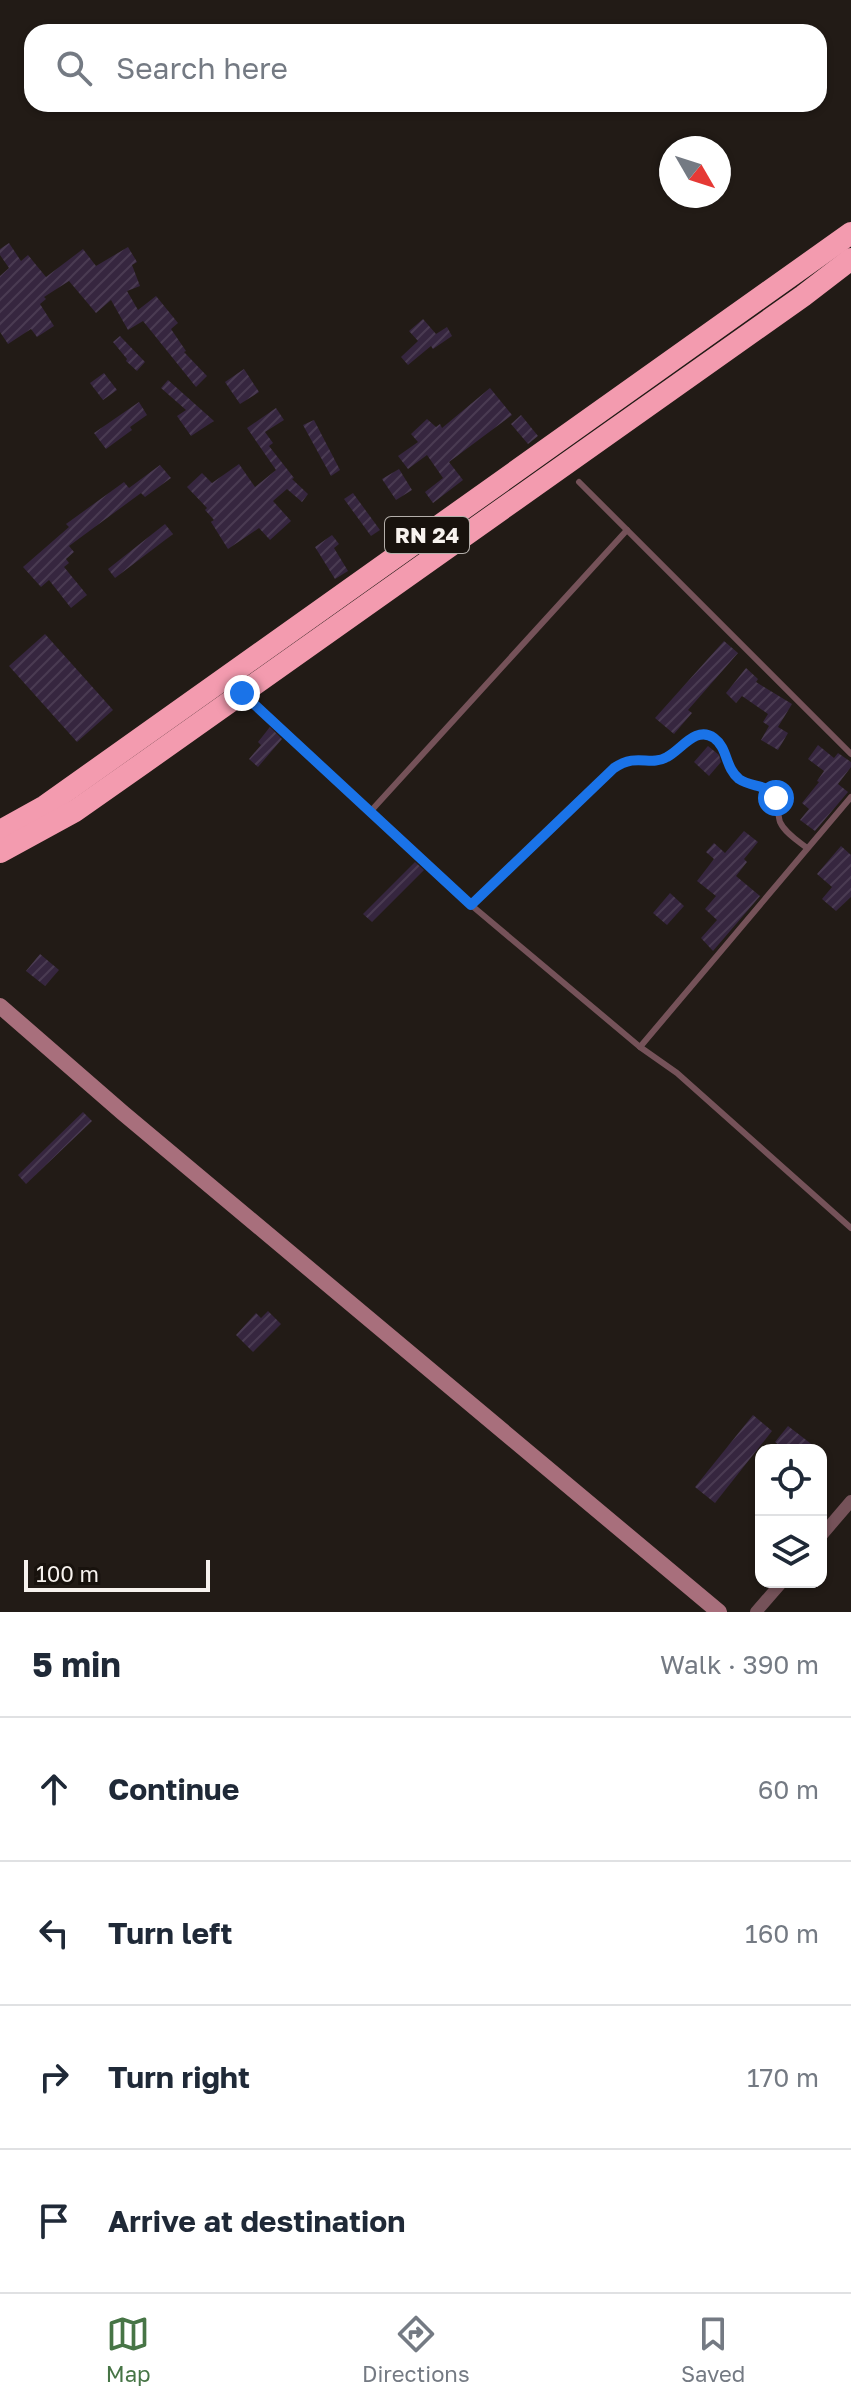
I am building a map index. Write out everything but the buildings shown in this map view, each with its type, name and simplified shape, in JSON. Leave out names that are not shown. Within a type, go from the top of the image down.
[{"type":"highway","name":"RN 24","points":[[0,831],[45,806],[851,233]]},
{"type":"highway","name":"RN 24","points":[[0,852],[75,811],[851,259]]},
{"type":"main road","points":[[0,1006],[135,1123],[719,1612]]},
{"type":"street","points":[[827,1529],[851,1501]]},
{"type":"street","points":[[756,1612],[777,1588]]},
{"type":"lane","points":[[579,482],[851,754]]},
{"type":"lane","points":[[370,812],[627,530]]},
{"type":"lane","points":[[242,693],[471,905],[640,1047],[677,1073],[851,1228]]},
{"type":"lane","points":[[471,905],[614,768],[634,759],[663,759],[697,735],[712,737],[722,746],[728,765],[736,776],[773,793],[782,826],[807,848]]},
{"type":"lane","points":[[640,1047],[851,797]]},
{"type":"route","points":[[242,693],[471,905],[614,768],[627,760],[663,759],[697,735],[708,734],[718,741],[736,776],[768,789],[776,798]]}]
